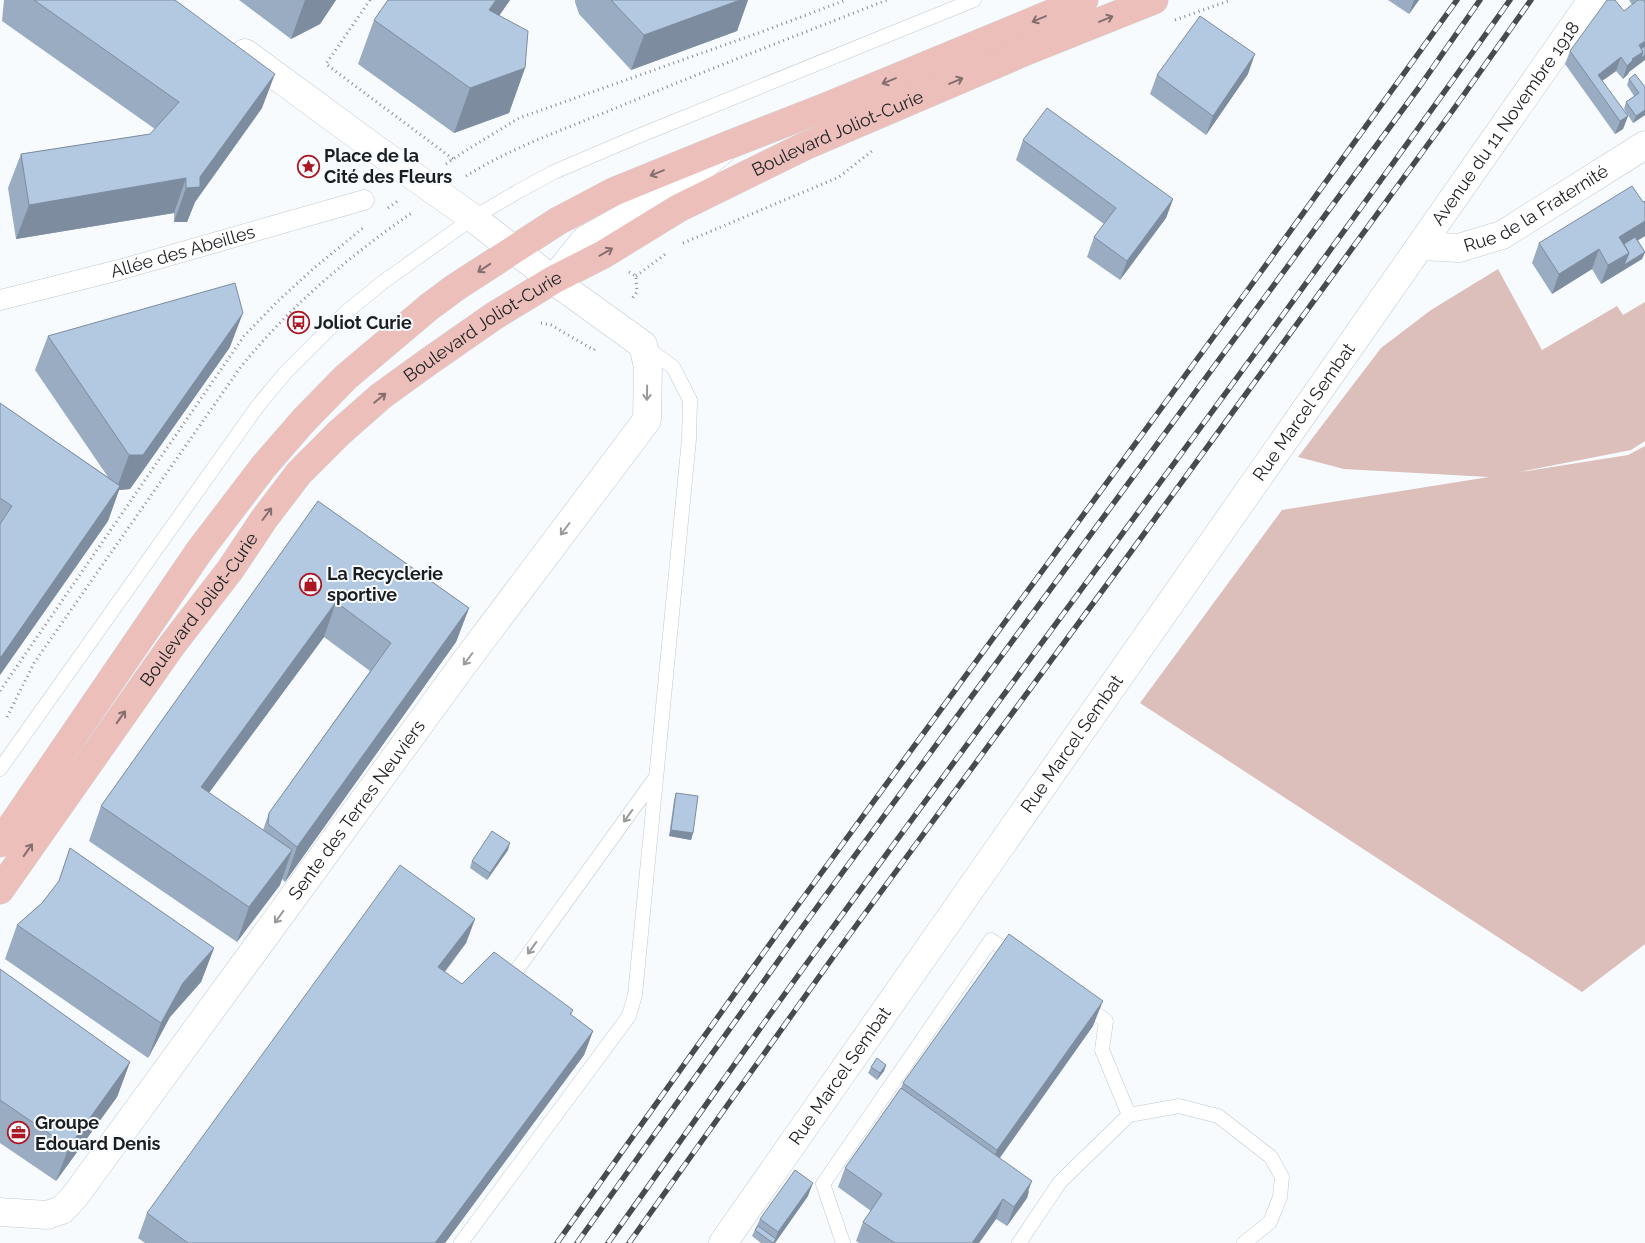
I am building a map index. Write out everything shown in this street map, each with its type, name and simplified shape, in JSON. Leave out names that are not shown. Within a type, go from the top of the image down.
[{"type":"main road","name":"Boulevard Joliot-Curie","points":[[0,843],[200,550],[264,466],[304,420],[353,371],[429,307],[514,249],[564,218],[613,192],[828,106],[1084,0]]},
{"type":"main road","name":"Boulevard Joliot-Curie","points":[[0,890],[172,645],[230,570],[264,519],[299,473],[338,433],[389,391],[494,316],[553,280],[604,254],[679,208],[804,146],[1029,50],[1154,0]]},
{"type":"street","name":"Avenue du 11 Novembre 1918","points":[[1421,246],[1592,0]]},
{"type":"street","points":[[227,40],[372,147],[473,218],[553,280],[643,345]]},
{"type":"street","points":[[553,280],[585,240],[668,193],[731,144]]},
{"type":"street","name":"Rue de la Fraternité","points":[[1421,246],[1459,248],[1502,235],[1645,145]]},
{"type":"street","name":"Allée des Abeilles","points":[[0,300],[119,270],[364,200]]},
{"type":"street","name":"Rue Marcel Sembat","points":[[723,1243],[1421,246]]},
{"type":"street","name":"Sente des Terres Neuviers","points":[[0,1212],[47,1215],[62,1210],[74,1196],[462,666],[646,420],[648,367],[643,345]]},
{"type":"lane","points":[[0,769],[257,407],[285,373],[345,313],[382,282],[473,218],[554,172],[974,0]]},
{"type":"lane","points":[[461,1243],[629,1016],[635,995],[690,439],[690,400],[673,367],[643,345]]},
{"type":"lane","points":[[502,990],[656,777]]},
{"type":"lane","points":[[843,1243],[823,1184],[991,940],[1022,961]]},
{"type":"lane","points":[[1076,999],[1106,1020],[1102,1050],[1129,1115]]},
{"type":"lane","points":[[1019,1243],[1060,1182],[1129,1115],[1179,1106],[1218,1116],[1271,1157],[1282,1177],[1280,1197],[1270,1222],[1244,1243]]},
{"type":"path","points":[[370,0],[326,64],[453,159]]},
{"type":"path","points":[[1170,22],[1231,0]]},
{"type":"path","points":[[676,245],[839,177],[874,150]]},
{"type":"path","points":[[636,276],[670,251]]},
{"type":"shaded area","points":[[1498,269],[1542,350],[1617,306],[1623,315],[1645,302],[1645,441],[1631,450],[1514,473],[1628,455],[1645,446],[1645,944],[1582,992],[1140,703],[1282,510],[1489,477],[1344,469],[1298,457],[1381,348],[1431,310]]},
{"type":"building","points":[[34,0],[175,0],[275,74],[200,177],[200,187],[186,188],[186,178],[29,205],[21,154],[150,134],[179,102]]},
{"type":"building","points":[[388,0],[496,0],[489,10],[528,31],[525,68],[470,88],[374,20]]},
{"type":"building","points":[[611,0],[740,0],[644,35]]},
{"type":"building","points":[[1607,0],[1615,0],[1624,11],[1638,0],[1645,2],[1645,41],[1639,45],[1643,52],[1632,59],[1627,66],[1621,57],[1598,75],[1628,116],[1620,121],[1570,51]]},
{"type":"building","points":[[1200,16],[1255,54],[1213,116],[1157,75]]},
{"type":"building","points":[[1645,46],[1645,55],[1641,58],[1643,52],[1641,49]]},
{"type":"building","points":[[1635,74],[1645,87],[1645,110],[1636,116],[1626,102],[1639,93],[1629,79]]},
{"type":"building","points":[[1047,108],[1173,199],[1127,261],[1094,237],[1116,208],[1023,140]]},
{"type":"building","points":[[1632,186],[1643,202],[1645,201],[1645,221],[1619,237],[1629,253],[1608,265],[1599,249],[1559,274],[1539,243]]},
{"type":"building","points":[[1635,237],[1645,252],[1624,265],[1629,253],[1624,244]]},
{"type":"building","points":[[235,283],[243,313],[143,455],[129,455],[48,336]]},
{"type":"building","points":[[0,403],[120,486],[1,657],[0,524],[12,506],[0,498]]},
{"type":"building","points":[[318,501],[469,608],[297,847],[268,824],[269,813],[391,643],[336,602],[201,787],[292,850],[249,907],[101,806]]},
{"type":"building","points":[[676,793],[698,796],[693,833],[671,830]]},
{"type":"building","points":[[492,831],[510,843],[490,873],[472,861]]},
{"type":"building","points":[[70,848],[214,948],[183,983],[161,1023],[17,925],[42,903],[59,881]]},
{"type":"building","points":[[400,865],[475,919],[438,967],[462,984],[494,952],[573,1010],[570,1014],[593,1031],[435,1243],[188,1243],[147,1213]]},
{"type":"building","points":[[1009,934],[1103,1001],[997,1150],[903,1083]]},
{"type":"building","points":[[0,969],[130,1062],[69,1147],[0,1100]]},
{"type":"building","points":[[877,1058],[886,1065],[880,1073],[871,1067]]},
{"type":"building","points":[[901,1088],[1032,1181],[1014,1207],[1003,1199],[972,1243],[895,1243],[863,1222],[882,1194],[845,1168]]},
{"type":"building","points":[[795,1170],[813,1183],[778,1232],[760,1219]]},
{"type":"building","points":[[758,1226],[776,1239],[773,1243],[755,1230]]},
{"type":"railway","points":[[557,1243],[787,920],[1255,280],[1457,0]]},
{"type":"railway","points":[[577,1243],[801,929],[1420,86],[1480,0]]},
{"type":"railway","points":[[608,1243],[823,941],[1254,354],[1510,0]]},
{"type":"railway","points":[[629,1243],[836,953],[1122,564],[1531,0]]},
{"type":"place","name":"Place de la Cité des Fleurs","points":[[308,166]]},
{"type":"place","name":"Joliot Curie","points":[[298,323]]},
{"type":"place","name":"La Recyclerie sportive","points":[[311,584]]},
{"type":"place","name":"Groupe Edouard Denis","points":[[19,1133]]}]
